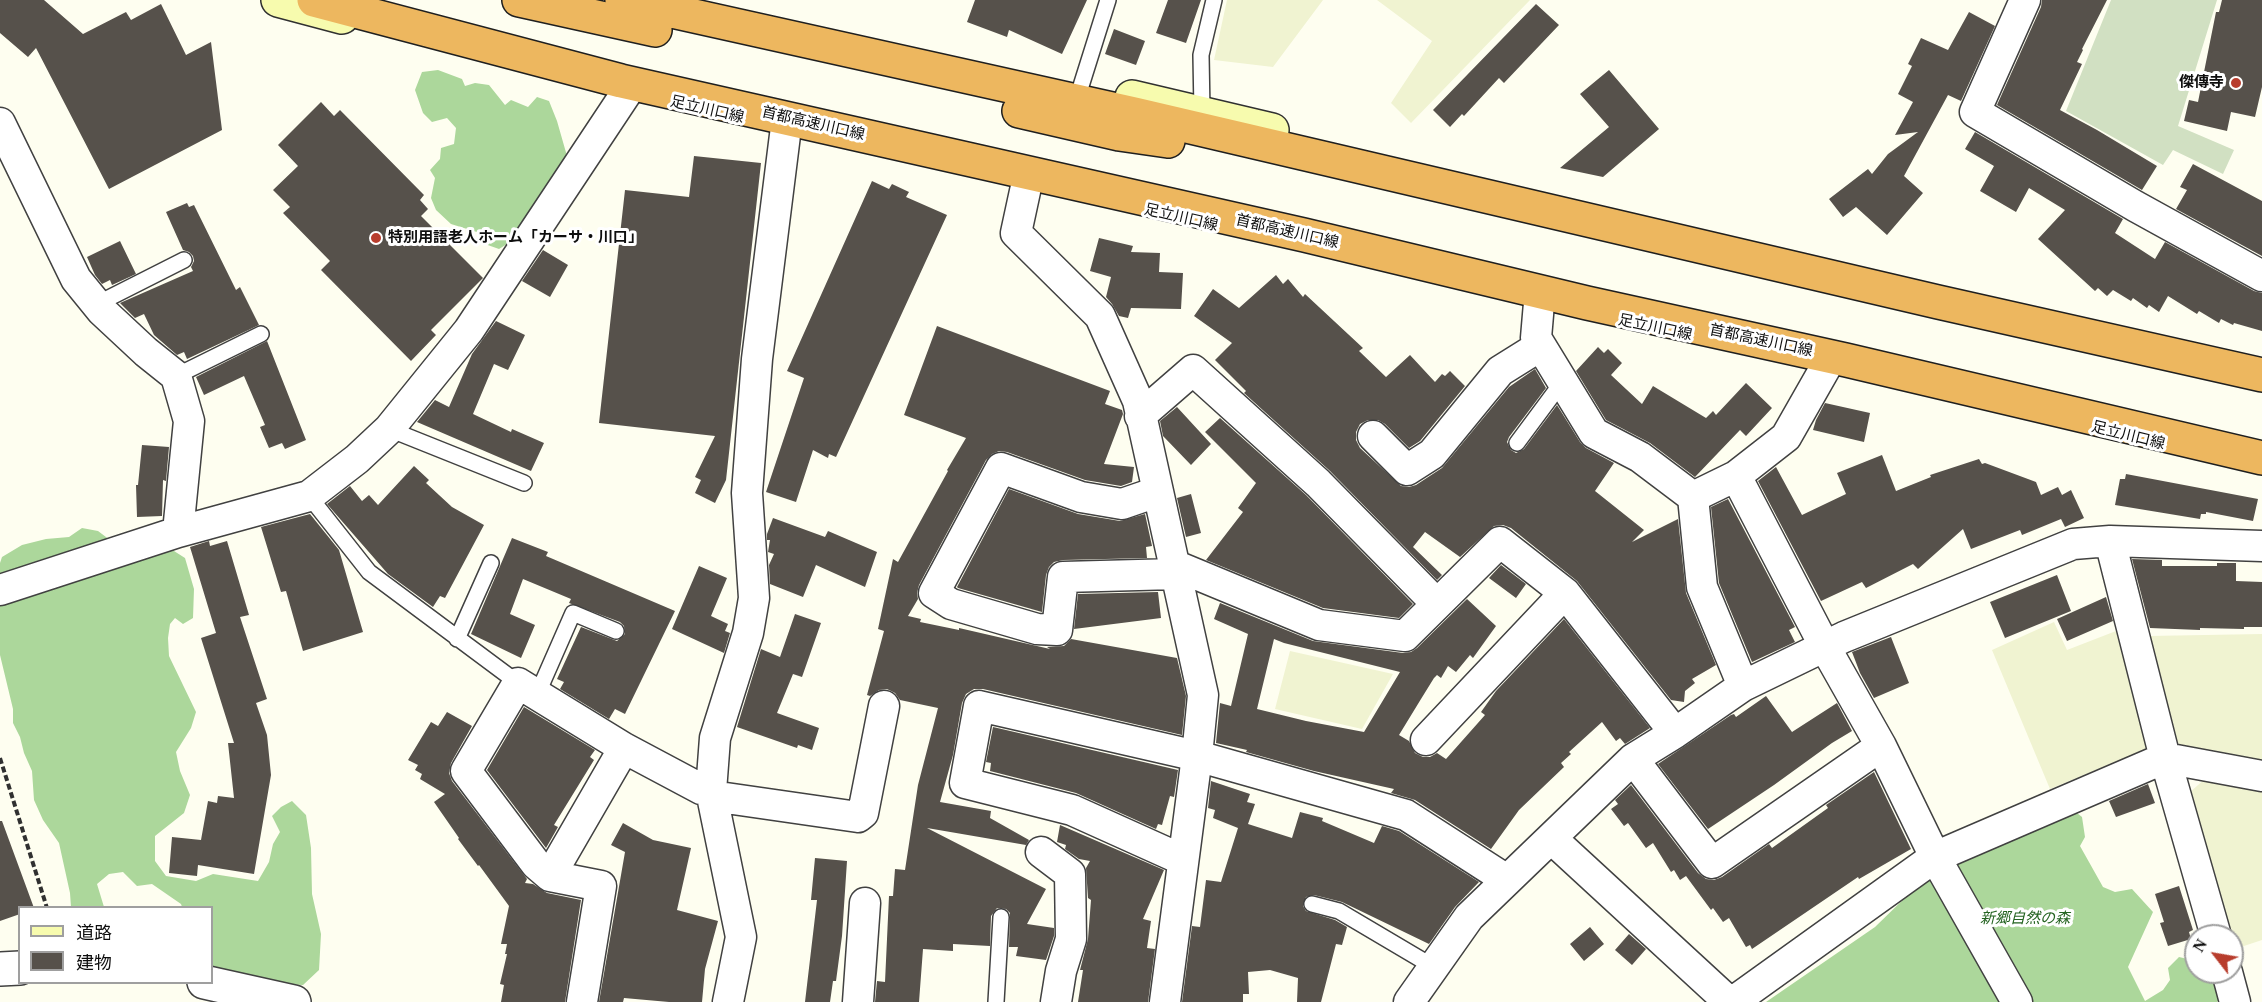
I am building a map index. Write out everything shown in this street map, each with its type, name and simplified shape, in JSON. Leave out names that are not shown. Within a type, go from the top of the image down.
[{"type":"highway","name":"首都高速川口線","points":[[314,0],[633,84],[1304,236],[1587,303],[1846,360],[2262,458]]},
{"type":"highway","points":[[356,0],[451,37]]},
{"type":"highway","points":[[519,0],[1119,134],[1371,169]]},
{"type":"highway","points":[[622,0],[1100,106],[2262,375]]},
{"type":"main road","name":"足立川口線","points":[[278,0],[627,92],[1027,182],[1539,303],[1827,365],[2262,468]]},
{"type":"main road","points":[[681,1],[915,55],[1082,86],[1202,112],[1511,190],[2262,366]]},
{"type":"street","points":[[2025,0],[1975,112],[2135,206],[2262,276]]},
{"type":"street","points":[[0,590],[178,532],[309,496],[357,459],[389,429],[469,330],[627,92]]},
{"type":"street","points":[[0,123],[76,279],[97,304],[146,351],[177,376],[189,421],[178,532]]},
{"type":"street","points":[[728,1002],[741,937],[712,793],[715,738],[748,633],[754,598],[747,482],[757,359],[786,127]]},
{"type":"street","points":[[1027,182],[1016,233],[1100,316],[1137,401],[1203,695],[1165,1002]]},
{"type":"street","points":[[1539,303],[1536,338],[1594,433],[1640,457],[1693,497],[1702,587],[1743,686]]},
{"type":"street","points":[[1373,436],[1407,470],[1432,454],[1500,371],[1540,346]]},
{"type":"street","points":[[1693,497],[1736,476],[1786,437],[1827,365]]},
{"type":"street","points":[[1140,416],[1193,369],[1318,483],[1437,604]]},
{"type":"street","points":[[1157,492],[1122,504],[1081,497],[1001,468],[933,593],[951,604],[1037,629],[1057,630],[1063,577],[1175,569],[1319,625],[1405,636],[1500,542],[1565,593],[1675,733]]},
{"type":"street","points":[[1736,476],[1825,648],[1881,746],[1935,857],[2017,1002]]},
{"type":"street","points":[[2110,541],[2165,758],[2213,924]]},
{"type":"street","points":[[1409,1002],[1432,966],[1469,917],[1633,759],[1743,686],[1844,637],[2073,544],[2110,541],[2262,546]]},
{"type":"street","points":[[1426,740],[1565,593]]},
{"type":"street","points":[[582,1002],[601,886],[550,876],[536,864],[466,771],[527,689],[624,748],[701,789],[712,793],[858,817],[863,813],[884,706]]},
{"type":"street","points":[[1183,860],[1072,810],[965,783],[979,706],[1197,756],[1406,815],[1508,880]]},
{"type":"street","points":[[1633,759],[1712,863],[1881,746]]},
{"type":"street","points":[[550,876],[624,748]]},
{"type":"street","points":[[1552,839],[1731,1002],[1935,857],[2165,758],[2262,776]]},
{"type":"street","points":[[1041,852],[1070,874],[1071,939],[1060,971],[1056,1002]]},
{"type":"street","points":[[858,1002],[865,903]]},
{"type":"street","points":[[0,969],[18,968]]},
{"type":"street","points":[[212,984],[284,1001]]},
{"type":"street","points":[[2230,984],[2235,1002]]},
{"type":"lane","points":[[1082,86],[1108,0]]},
{"type":"lane","points":[[1202,112],[1201,55],[1214,0]]},
{"type":"lane","points":[[97,304],[184,260]]},
{"type":"lane","points":[[177,376],[261,334]]},
{"type":"lane","points":[[1517,443],[1563,381]]},
{"type":"lane","points":[[389,429],[524,483]]},
{"type":"lane","points":[[309,496],[369,572],[527,689],[573,613],[616,631]]},
{"type":"lane","points":[[458,639],[491,563]]},
{"type":"lane","points":[[1312,904],[1339,911],[1432,966]]},
{"type":"lane","points":[[996,1002],[1002,917]]},
{"type":"path","points":[[0,758],[45,906]]},
{"type":"green space","points":[[1227,0],[1323,0],[1273,67],[1214,60]]},
{"type":"green space","points":[[1377,0],[1530,0],[1411,123],[1391,103],[1432,41]]},
{"type":"green space","points":[[2111,0],[2217,0],[2178,126],[2234,150],[2223,174],[2173,150],[2163,165],[2066,111]]},
{"type":"green space","points":[[438,70],[462,79],[465,86],[475,83],[489,85],[505,105],[511,100],[528,107],[537,97],[549,101],[557,121],[567,156],[531,229],[499,249],[482,243],[480,233],[451,224],[436,210],[431,198],[435,178],[430,170],[440,159],[441,148],[454,144],[456,128],[447,118],[432,122],[423,113],[415,90],[422,72]]},
{"type":"green space","points":[[82,528],[98,531],[110,540],[174,539],[174,551],[185,558],[194,589],[193,618],[183,624],[175,618],[170,624],[168,638],[169,656],[196,712],[191,728],[176,752],[180,771],[190,795],[184,813],[155,836],[155,861],[166,876],[196,881],[213,874],[258,881],[269,862],[273,844],[280,832],[272,816],[292,801],[306,815],[311,848],[312,894],[321,934],[319,970],[303,985],[281,984],[213,973],[213,906],[182,906],[152,884],[137,886],[123,872],[109,874],[97,884],[104,906],[71,906],[59,843],[43,820],[34,800],[32,771],[13,723],[13,709],[0,655],[0,563],[2,557],[22,545],[46,539],[69,537]]},
{"type":"green space","points":[[2054,622],[2067,650],[2116,631],[2149,748],[2050,789],[1992,650]]},
{"type":"green space","points":[[2262,634],[2262,762],[2185,749],[2175,740],[2148,636]]},
{"type":"green space","points":[[1290,651],[1393,674],[1362,729],[1275,709]]},
{"type":"green space","points":[[2206,778],[2262,788],[2262,940],[2244,946],[2244,924],[2228,924],[2189,793]]},
{"type":"green space","name":"新郷自然の森","points":[[2072,809],[2082,817],[2085,837],[2080,846],[2103,887],[2115,892],[2132,889],[2153,912],[2128,967],[2145,1001],[2163,990],[2170,980],[2168,968],[2179,957],[2184,958],[2184,984],[2216,984],[2219,1000],[2217,1002],[1766,1002],[1875,927],[1912,891],[1969,856]]},
{"type":"building","points":[[0,0],[44,0],[83,34],[126,12],[131,20],[161,4],[186,55],[211,42],[222,130],[109,189],[36,48],[28,57],[0,33]]},
{"type":"building","points":[[975,0],[1087,0],[1062,54],[1009,30],[1007,37],[967,22]]},
{"type":"building","points":[[1168,0],[1201,0],[1186,43],[1156,33]]},
{"type":"building","points":[[2042,0],[2107,0],[2082,49],[2077,62],[2082,64],[2060,110],[2157,166],[2142,190],[1997,105],[2041,7]]},
{"type":"building","points":[[2222,0],[2262,0],[2262,87],[2255,117],[2231,112],[2227,131],[2184,121],[2189,100],[2198,102],[2216,12],[2219,12]]},
{"type":"building","points":[[1536,4],[1559,25],[1504,83],[1499,78],[1464,116],[1462,114],[1450,127],[1433,110]]},
{"type":"building","points":[[1969,12],[1995,26],[1961,101],[1948,95],[1904,176],[1923,193],[1887,235],[1856,207],[1843,217],[1829,199],[1868,169],[1872,174],[1888,154],[1918,132],[1895,135],[1913,102],[1898,94],[1912,66],[1908,64],[1921,38],[1948,50]]},
{"type":"building","points":[[1114,29],[1145,41],[1136,65],[1105,54]]},
{"type":"building","points":[[1609,70],[1659,129],[1603,177],[1560,168],[1609,127],[1580,94]]},
{"type":"building","name":"特別用語老人ホーム「カーサ・川口」","points":[[321,102],[334,116],[340,110],[424,195],[420,200],[428,209],[421,216],[483,278],[431,330],[436,335],[411,361],[321,270],[330,261],[283,213],[290,207],[273,190],[298,166],[278,145]]},
{"type":"building","points":[[1975,132],[2123,219],[2115,233],[2155,259],[2165,242],[2254,291],[2262,293],[2262,331],[2234,323],[2233,325],[2221,319],[2219,323],[2199,311],[2197,314],[2168,296],[2159,312],[2149,305],[2147,308],[2133,298],[2131,301],[2113,290],[2107,296],[2098,288],[2095,291],[2038,239],[2065,210],[2029,188],[2016,212],[1980,191],[1994,166],[1965,149]]},
{"type":"building","points":[[694,156],[761,163],[726,480],[715,503],[695,493],[701,480],[695,477],[715,436],[599,423],[625,190],[689,197]]},
{"type":"building","points":[[2193,164],[2262,201],[2262,256],[2176,209],[2187,190],[2180,187]]},
{"type":"building","points":[[872,181],[889,189],[892,184],[909,192],[906,197],[947,215],[836,457],[829,454],[828,458],[813,450],[796,502],[766,492],[804,378],[787,371]]},
{"type":"building","points":[[187,203],[189,207],[194,205],[236,290],[240,287],[259,325],[187,359],[184,352],[177,355],[154,335],[144,314],[135,318],[120,303],[193,271],[191,267],[194,261],[193,256],[183,250],[166,212]]},
{"type":"building","points":[[1099,238],[1133,246],[1131,252],[1160,253],[1159,272],[1183,273],[1181,309],[1131,308],[1128,318],[1119,316],[1106,297],[1111,277],[1090,271]]},
{"type":"building","points":[[120,241],[136,274],[112,285],[110,280],[102,284],[87,257]]},
{"type":"building","points":[[543,250],[568,265],[550,297],[522,281]]},
{"type":"building","points":[[1276,275],[1283,284],[1288,279],[1303,297],[1305,294],[1363,348],[1359,351],[1386,377],[1410,355],[1435,382],[1442,374],[1445,376],[1450,371],[1465,386],[1420,441],[1409,448],[1378,420],[1368,420],[1360,424],[1356,432],[1356,440],[1360,448],[1401,486],[1416,485],[1442,468],[1509,387],[1535,369],[1546,388],[1509,437],[1507,442],[1511,450],[1516,453],[1524,449],[1557,405],[1580,442],[1586,448],[1614,463],[1595,491],[1644,530],[1632,542],[1678,519],[1686,593],[1716,665],[1692,679],[1695,683],[1685,691],[1684,702],[1671,700],[1577,581],[1511,528],[1503,525],[1494,526],[1460,557],[1425,532],[1413,547],[1442,575],[1437,580],[1330,471],[1244,393],[1246,391],[1215,360],[1232,343],[1194,316],[1213,289],[1239,308]]},
{"type":"building","points":[[496,321],[525,335],[508,370],[494,364],[473,414],[511,432],[512,429],[544,443],[531,471],[417,422],[435,400],[449,407],[472,354]]},
{"type":"building","points":[[937,326],[1110,391],[1105,404],[1122,410],[1123,414],[1104,464],[1134,467],[1132,482],[1121,486],[1085,480],[1007,452],[999,451],[992,454],[986,460],[919,585],[918,599],[908,616],[921,619],[920,622],[959,630],[959,628],[1050,649],[1047,647],[1064,646],[1071,639],[1177,658],[1186,696],[1182,735],[983,689],[974,689],[966,694],[940,802],[991,811],[990,818],[1029,840],[1026,845],[927,828],[1046,889],[1027,924],[1054,928],[1054,936],[1046,960],[1016,956],[1018,947],[1009,947],[1010,913],[1006,909],[997,908],[991,916],[990,946],[953,944],[953,951],[923,949],[919,1002],[875,1002],[877,981],[885,982],[889,896],[893,896],[895,869],[905,870],[918,785],[938,708],[900,700],[895,693],[887,689],[879,690],[870,696],[867,695],[884,631],[878,629],[893,559],[898,562],[966,438],[904,415]]},
{"type":"building","points":[[267,341],[306,440],[285,449],[282,443],[269,448],[260,427],[265,425],[244,376],[204,395],[196,377]]},
{"type":"building","points":[[1598,347],[1604,353],[1608,349],[1622,363],[1611,375],[1642,404],[1653,386],[1706,418],[1713,411],[1716,415],[1746,383],[1772,408],[1746,436],[1740,430],[1695,477],[1650,443],[1606,420],[1576,371]]},
{"type":"building","points":[[1825,403],[1870,413],[1864,442],[1813,430]]},
{"type":"building","points":[[1177,407],[1211,444],[1191,465],[1163,436],[1160,421]]},
{"type":"building","points":[[1220,418],[1306,495],[1413,604],[1399,618],[1323,608],[1206,560],[1243,512],[1238,508],[1256,483],[1205,432]]},
{"type":"building","points":[[142,445],[169,447],[166,481],[163,480],[162,516],[137,517],[136,485],[138,485]]},
{"type":"building","points":[[1882,455],[1896,491],[1931,477],[1930,475],[1979,459],[1982,464],[1985,463],[2036,482],[2041,495],[2058,487],[2062,495],[2071,490],[2084,518],[2065,527],[2061,519],[2022,535],[2020,530],[1971,549],[1963,529],[1918,569],[1913,564],[1866,588],[1862,582],[1821,601],[1758,481],[1776,467],[1802,515],[1846,494],[1837,473]]},
{"type":"building","points":[[414,466],[429,480],[426,483],[452,507],[484,525],[445,598],[440,596],[433,607],[388,574],[327,504],[350,486],[362,501],[369,495],[378,505]]},
{"type":"building","points":[[2126,474],[2258,499],[2253,521],[2206,512],[2206,514],[2201,514],[2200,519],[2115,505],[2120,479],[2125,479]]},
{"type":"building","points":[[1009,489],[1078,514],[1120,521],[1145,514],[1152,546],[1146,547],[1147,558],[1054,562],[1046,575],[1042,612],[958,588]]},
{"type":"building","points":[[1191,494],[1201,533],[1186,537],[1177,498]]},
{"type":"building","points":[[1728,499],[1795,627],[1789,630],[1795,642],[1752,662],[1719,583],[1711,507]]},
{"type":"building","points":[[310,514],[339,550],[363,632],[303,651],[286,591],[281,592],[261,527]]},
{"type":"building","points":[[773,518],[825,537],[828,531],[877,552],[865,587],[816,565],[803,597],[770,584],[769,565],[774,554],[768,552],[770,540],[767,540],[767,534]]},
{"type":"building","points":[[512,538],[548,552],[546,556],[675,611],[625,714],[615,709],[609,719],[560,689],[564,682],[557,679],[581,627],[617,641],[625,634],[624,626],[620,622],[569,603],[571,599],[523,579],[510,614],[535,625],[521,658],[471,634]]},
{"type":"building","points":[[209,541],[210,546],[227,541],[249,615],[240,617],[267,699],[256,703],[267,735],[271,775],[254,874],[198,865],[197,876],[169,873],[172,837],[201,840],[208,801],[217,803],[218,796],[234,798],[228,743],[234,743],[201,638],[216,633],[190,547]]},
{"type":"building","points":[[2132,559],[2162,560],[2162,566],[2217,566],[2217,563],[2236,563],[2236,581],[2262,582],[2262,627],[2200,628],[2200,630],[2150,628]]},
{"type":"building","points":[[1501,565],[1526,584],[1516,598],[1489,578]]},
{"type":"building","points":[[699,566],[727,578],[711,616],[728,624],[725,631],[730,633],[724,653],[672,629]]},
{"type":"building","points":[[2057,575],[2071,611],[2005,638],[1990,602]]},
{"type":"building","points":[[1158,592],[1161,618],[1074,629],[1078,594]]},
{"type":"building","points":[[2106,597],[2113,621],[2067,641],[2057,619]]},
{"type":"building","points":[[1467,599],[1496,626],[1473,658],[1470,655],[1456,672],[1448,666],[1441,678],[1437,675],[1434,678],[1399,735],[1409,741],[1415,753],[1423,757],[1430,757],[1437,753],[1446,759],[1485,715],[1481,712],[1496,691],[1564,619],[1650,728],[1625,744],[1620,738],[1616,741],[1602,722],[1569,752],[1571,754],[1561,763],[1564,767],[1519,810],[1491,849],[1415,800],[1391,793],[1394,789],[1314,771],[1216,743],[1220,703],[1231,706],[1248,634],[1214,619],[1220,603],[1313,641],[1403,653],[1417,648]],"holes":[[[1274,639],[1400,672],[1364,732],[1257,709]]]},
{"type":"building","points":[[795,614],[821,623],[802,677],[793,674],[777,713],[819,728],[812,750],[798,745],[797,748],[737,727],[761,649],[780,657]]},
{"type":"building","points":[[1891,637],[1909,683],[1874,698],[1860,673],[1852,652]]},
{"type":"building","points":[[1766,696],[1792,732],[1837,703],[1852,731],[1708,829],[1658,764],[1731,715],[1734,714],[1736,717]]},
{"type":"building","points":[[524,707],[595,750],[590,757],[594,760],[554,825],[558,827],[546,848],[487,770]]},
{"type":"building","points":[[447,712],[472,726],[451,763],[449,773],[452,781],[527,879],[525,883],[533,884],[547,893],[581,900],[565,1002],[501,1002],[504,985],[500,984],[507,944],[501,944],[509,906],[458,839],[434,802],[445,794],[420,779],[422,774],[415,770],[418,765],[408,760],[431,722],[438,726]]},
{"type":"building","points":[[993,727],[1178,770],[1174,797],[1170,796],[1162,825],[1158,824],[1156,829],[1076,793],[990,771],[991,763],[986,762]]},
{"type":"building","points":[[1874,772],[1911,849],[1859,879],[1858,877],[1752,949],[1750,945],[1746,947],[1729,918],[1723,922],[1713,908],[1711,910],[1686,876],[1680,880],[1674,870],[1671,872],[1653,843],[1646,848],[1628,823],[1624,826],[1611,809],[1618,804],[1615,800],[1631,785],[1698,873],[1706,879],[1714,880],[1722,877],[1769,844],[1772,848],[1828,808],[1826,805]]},
{"type":"building","points":[[1211,781],[1250,794],[1247,802],[1255,804],[1248,824],[1292,838],[1300,812],[1323,818],[1322,821],[1374,843],[1382,826],[1399,831],[1479,882],[1455,907],[1429,944],[1342,902],[1314,895],[1306,897],[1303,906],[1306,911],[1335,920],[1347,927],[1342,945],[1336,944],[1321,1002],[1297,1002],[1298,978],[1270,970],[1248,972],[1249,994],[1243,994],[1243,1002],[1182,1002],[1192,926],[1200,927],[1206,880],[1221,882],[1238,828],[1213,818],[1215,810],[1208,808]]},
{"type":"building","points":[[2148,784],[2155,803],[2116,817],[2109,801]]},
{"type":"building","points":[[0,821],[2,821],[33,906],[18,906],[18,915],[0,921]]},
{"type":"building","points":[[623,823],[653,840],[691,848],[677,910],[718,921],[705,969],[702,1002],[624,998],[623,1002],[599,1002],[625,852],[611,845]]},
{"type":"building","points":[[1060,825],[1164,870],[1143,919],[1151,921],[1147,948],[1155,949],[1148,1002],[1078,1002],[1083,970],[1080,970],[1088,939],[1091,900],[1088,898],[1086,868],[1090,861],[1079,859],[1065,849],[1066,845],[1057,842]]},
{"type":"building","points":[[815,858],[847,861],[842,936],[836,981],[833,981],[830,1002],[805,1002],[817,900],[811,900]]},
{"type":"building","points":[[2179,886],[2191,924],[2184,924],[2184,941],[2168,946],[2160,923],[2164,922],[2155,894]]},
{"type":"building","points":[[1590,927],[1604,944],[1584,961],[1570,944]]},
{"type":"building","points":[[1629,934],[1646,949],[1632,965],[1615,950]]},
{"type":"place","name":"傑傳寺","points":[[2236,83]]},
{"type":"place","name":"特別用語老人ホーム「カーサ・川口」","points":[[376,238]]}]
